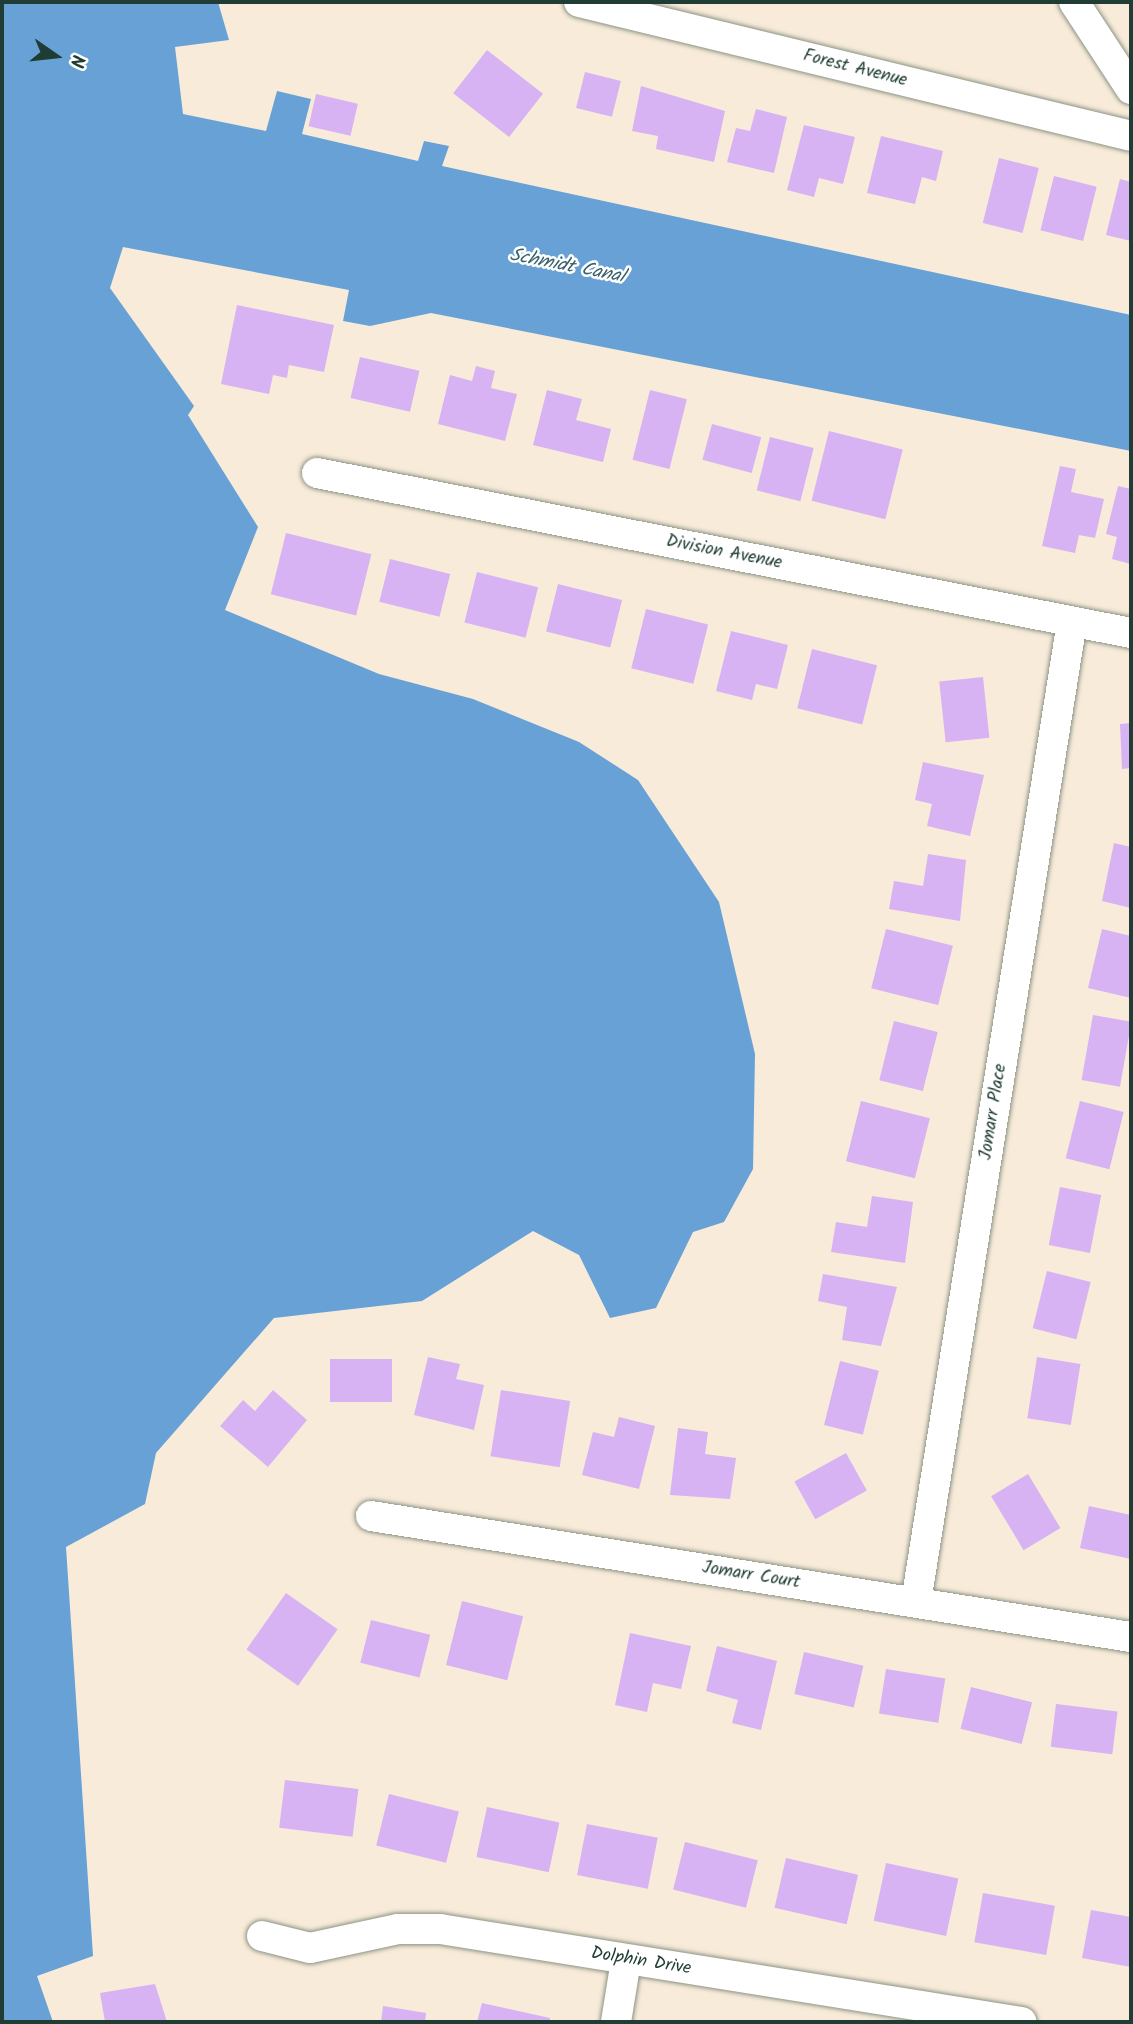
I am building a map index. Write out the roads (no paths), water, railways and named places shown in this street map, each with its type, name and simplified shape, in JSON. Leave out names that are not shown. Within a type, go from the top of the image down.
[{"type":"street","name":"Forest Avenue","points":[[579,2],[1131,136]]},
{"type":"street","points":[[1074,2],[1131,89]]},
{"type":"street","name":"Division Avenue","points":[[317,473],[1131,632]]},
{"type":"street","name":"Jomarr Place","points":[[916,1602],[1073,622]]},
{"type":"street","name":"Jomarr Court","points":[[371,1516],[1131,1637]]},
{"type":"street","name":"Dolphin Drive","points":[[262,1937],[310,1948],[398,1929],[440,1929],[1023,2022]]},
{"type":"street","points":[[616,2022],[626,1959]]},
{"type":"water","name":"Schmidt Canal","points":[[2,2],[218,2],[229,40],[175,47],[183,114],[266,131],[277,91],[311,99],[302,134],[418,161],[424,141],[449,146],[442,166],[1131,315],[1131,451],[431,313],[370,326],[343,321],[349,290],[123,247],[110,288],[194,406],[188,415],[258,527],[225,610],[379,674],[473,699],[579,742],[638,780],[719,902],[755,1054],[753,1169],[724,1222],[693,1232],[656,1308],[610,1318],[579,1255],[533,1231],[422,1301],[274,1318],[156,1453],[145,1504],[66,1547],[93,1956],[37,1976],[53,2022],[2,2022]]}]
